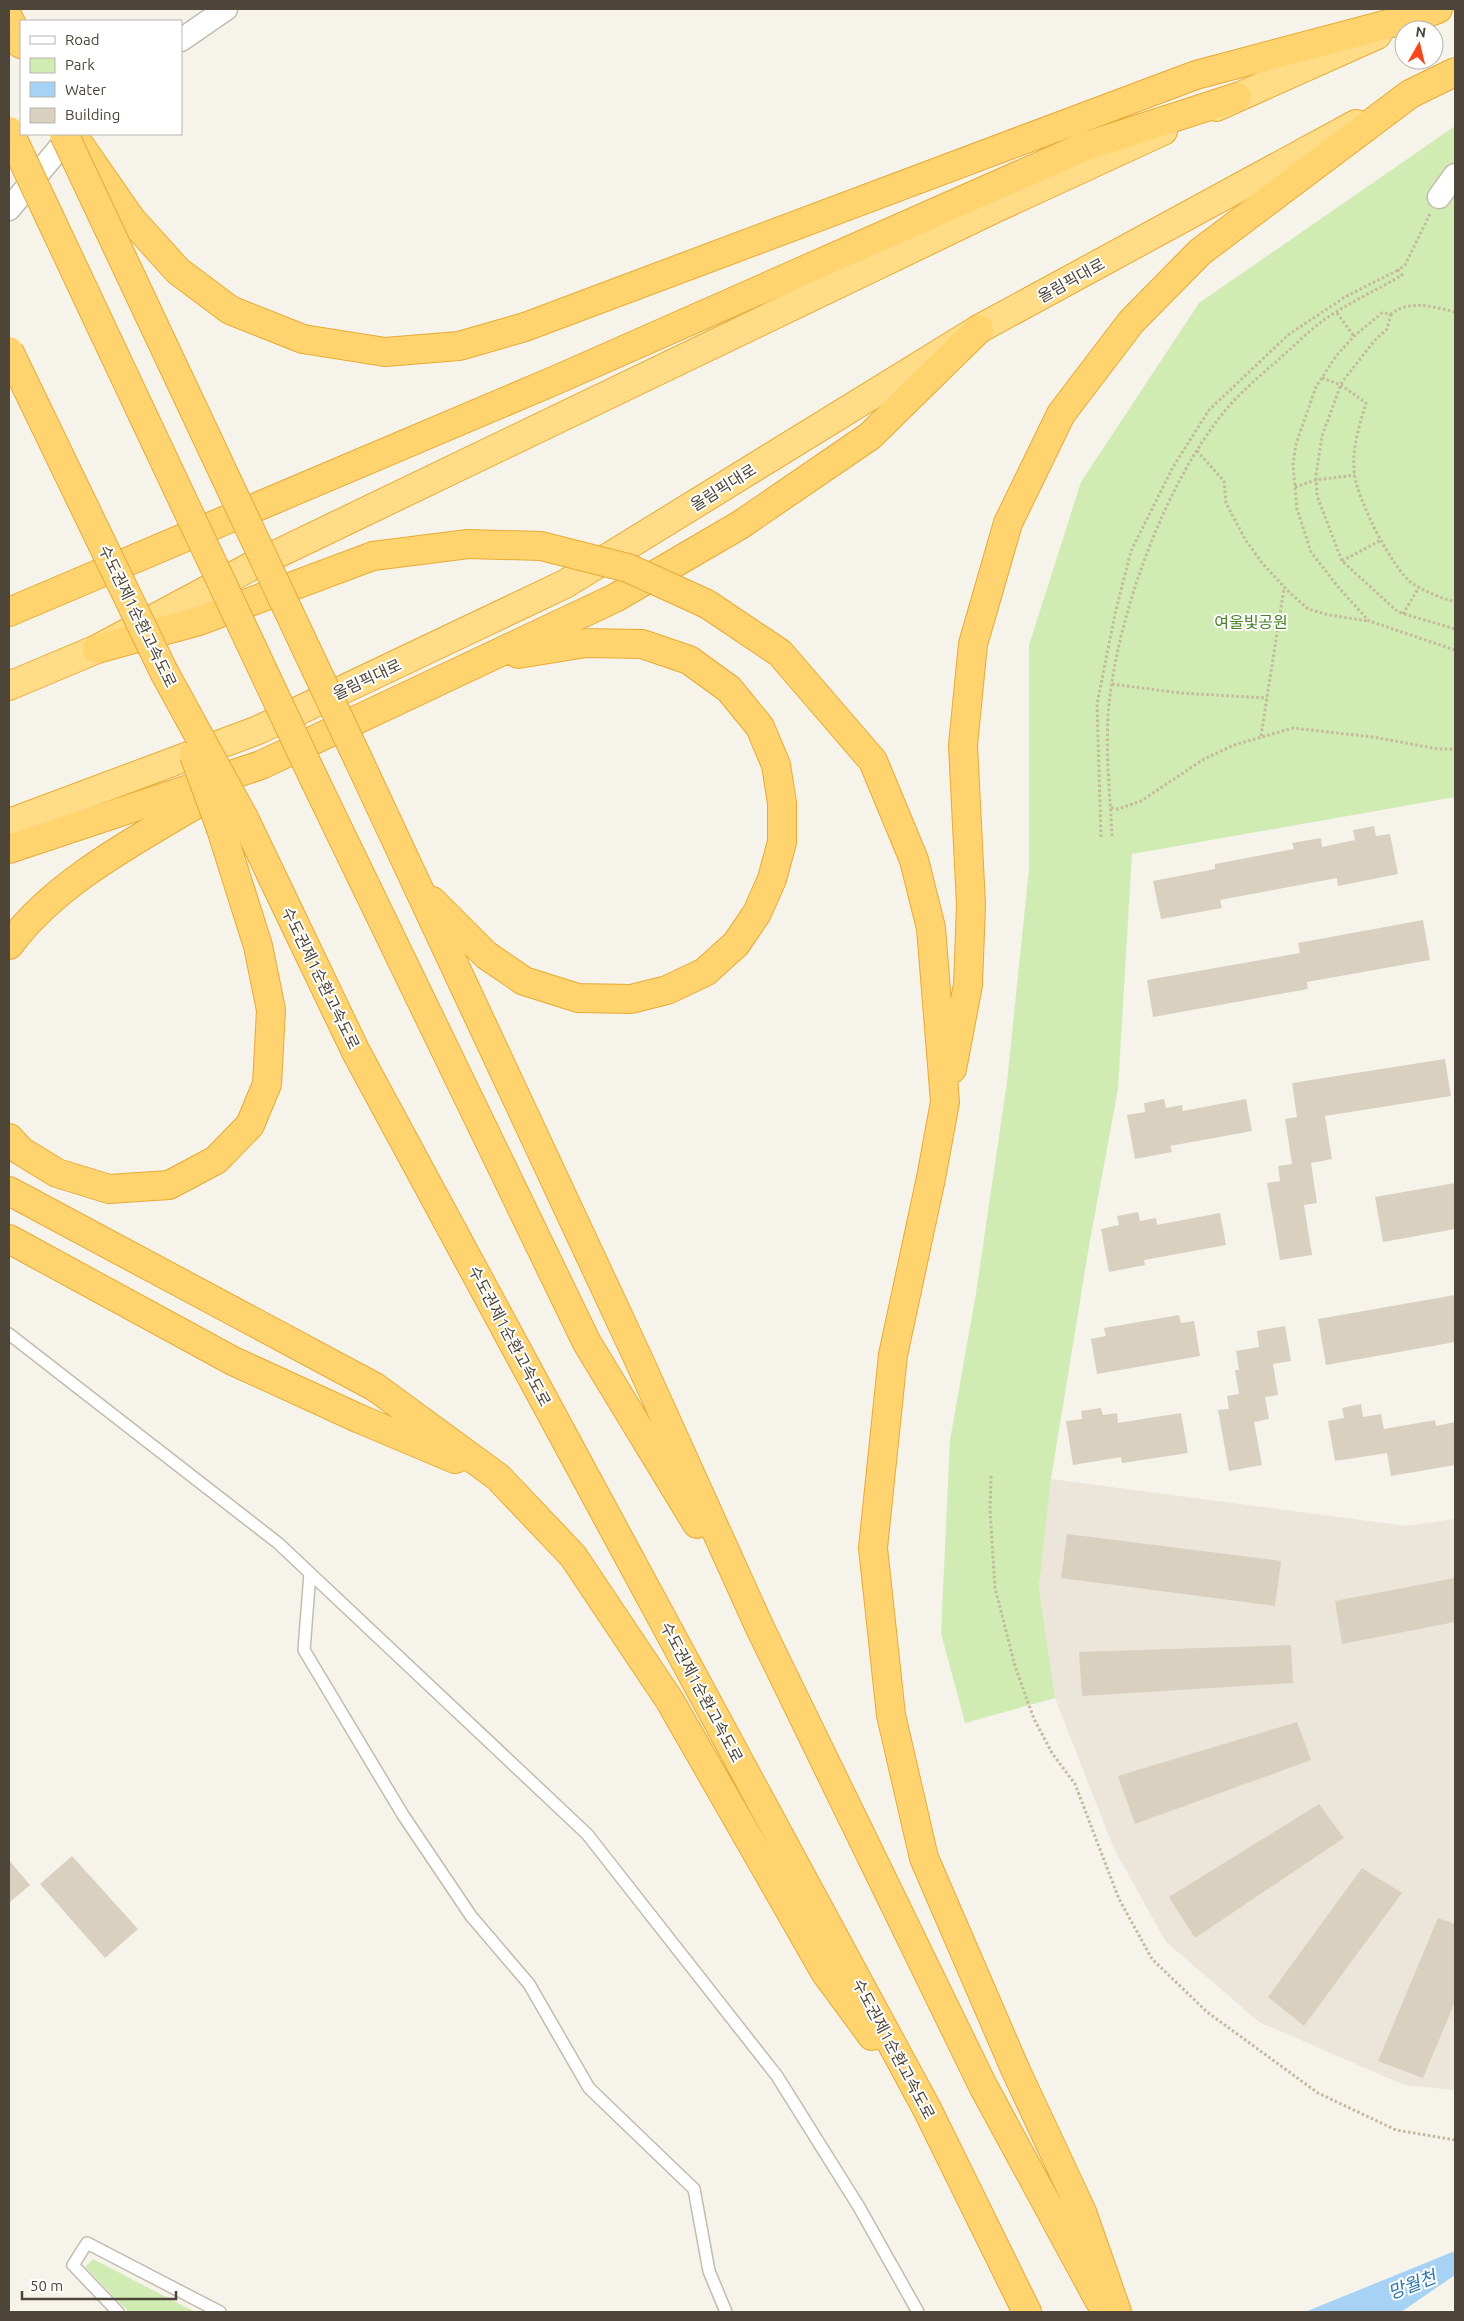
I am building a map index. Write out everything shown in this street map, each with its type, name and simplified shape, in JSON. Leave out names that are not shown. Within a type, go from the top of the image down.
[{"type":"highway","points":[[9,686],[97,649],[250,567],[994,209],[1237,97],[1430,12]]},
{"type":"highway","points":[[73,135],[131,219],[164,256],[178,271],[230,310],[303,339],[385,352],[458,346],[525,327],[1196,76],[1430,12]]},
{"type":"highway","points":[[9,19],[20,42]]},
{"type":"highway","points":[[1117,2312],[1082,2212],[1016,2071],[924,1858],[891,1715],[873,1548],[893,1355],[931,1178],[968,985],[971,905],[963,745],[974,644],[1008,523],[1061,414],[1132,322],[1200,252],[1410,94],[1455,72]]},
{"type":"highway","name":"올림픽대로","points":[[9,823],[258,730],[565,584],[979,329],[1410,94]]},
{"type":"highway","points":[[9,612],[556,380],[1083,147],[1237,97]]},
{"type":"highway","points":[[9,131],[316,783],[587,1343],[760,1628]]},
{"type":"highway","points":[[64,135],[360,761],[637,1356],[760,1628],[983,2086],[1106,2312]]},
{"type":"highway","points":[[9,945],[26,921],[76,878],[261,765],[616,598],[740,524],[870,436],[979,329]]},
{"type":"highway","name":"수도권제1순환고속도로","points":[[9,351],[164,672],[232,823],[927,2109],[1027,2312]]},
{"type":"highway","points":[[97,649],[199,621],[373,556],[468,544],[541,546],[628,568],[707,604],[780,653],[873,761],[914,860],[931,928],[945,1102]]},
{"type":"highway","points":[[419,888],[486,956],[524,981],[578,998],[631,999],[667,990],[705,972],[736,944],[757,913],[772,880],[782,842],[782,803],[776,764],[760,727],[729,689],[689,660],[642,644],[586,643],[487,659]]},
{"type":"highway","points":[[9,848],[261,765]]},
{"type":"highway","points":[[9,1138],[21,1151],[57,1172],[108,1189],[169,1185],[216,1160],[250,1125],[267,1084],[270,1010],[232,823]]},
{"type":"highway","points":[[9,1191],[374,1387],[498,1477],[572,1556],[670,1701],[824,1972],[927,2109]]},
{"type":"highway","points":[[9,1239],[234,1361],[360,1419],[498,1477]]},
{"type":"street","points":[[182,39],[226,9]]},
{"type":"street","points":[[9,209],[71,135]]},
{"type":"street","points":[[1439,197],[1455,175]]},
{"type":"lane","points":[[9,1334],[278,1543],[587,1834],[777,2076],[859,2207],[918,2312]]},
{"type":"lane","points":[[310,1573],[304,1650],[402,1815],[471,1916],[529,1984],[589,2088],[694,2189],[709,2271],[726,2312]]},
{"type":"lane","points":[[118,2312],[73,2265],[86,2243],[220,2312]]},
{"type":"path","points":[[1101,837],[1097,704],[1114,614],[1131,551],[1173,468],[1209,410],[1288,335],[1345,297],[1405,265],[1439,197]]},
{"type":"path","points":[[1112,836],[1108,748],[1112,684],[1118,644],[1147,557],[1179,480],[1225,412],[1267,370],[1321,322],[1402,275],[1398,270]]},
{"type":"path","points":[[1455,312],[1427,306],[1401,306],[1392,314],[1387,329],[1375,340],[1341,385],[1322,436],[1316,480],[1317,496],[1342,561],[1398,612],[1455,628]]},
{"type":"path","points":[[1337,312],[1354,336]]},
{"type":"path","points":[[1369,621],[1339,588],[1311,552],[1297,509],[1293,466],[1296,444],[1316,387],[1336,356],[1354,336],[1382,313],[1392,314]]},
{"type":"path","points":[[1322,378],[1341,385],[1366,402],[1356,438],[1355,475],[1369,517],[1381,540],[1412,583],[1455,602]]},
{"type":"path","points":[[1197,451],[1224,481],[1226,502],[1245,538],[1262,563],[1285,588],[1308,608],[1329,615],[1369,621],[1455,650]]},
{"type":"path","points":[[1295,487],[1316,480],[1355,475]]},
{"type":"path","points":[[1342,561],[1381,540]]},
{"type":"path","points":[[1403,614],[1419,587]]},
{"type":"path","points":[[1262,736],[1285,588]]},
{"type":"path","points":[[1112,684],[1180,693],[1267,698]]},
{"type":"path","points":[[1111,808],[1118,809],[1141,801],[1204,759],[1234,745],[1293,728],[1373,737],[1438,749],[1455,749]]},
{"type":"path","points":[[991,1476],[990,1510],[995,1588],[1015,1666],[1034,1719],[1052,1752],[1075,1784],[1119,1899],[1152,1959],[1207,2012],[1318,2093],[1396,2130],[1455,2140]]},
{"type":"shaded area","points":[[1051,1479],[1407,1526],[1455,1519],[1455,2090],[1404,2085],[1259,2022],[1166,1942],[1114,1849],[1055,1698],[1039,1587]]},
{"type":"green space","name":"여울빛공원","points":[[1455,126],[1455,797],[1132,854],[1118,1089],[1089,1246],[1051,1479],[1039,1587],[1055,1698],[965,1723],[941,1633],[950,1440],[976,1293],[1007,1082],[1029,869],[1029,645],[1081,482],[1199,303]]},
{"type":"green space","points":[[93,2259],[195,2312],[129,2312],[85,2267]]},
{"type":"water","name":"망월천","points":[[1455,2251],[1455,2275],[1401,2312],[1305,2312]]},
{"type":"building","points":[[1374,826],[1376,836],[1390,834],[1398,874],[1338,886],[1337,878],[1220,900],[1222,908],[1161,919],[1153,881],[1215,869],[1215,864],[1294,849],[1292,843],[1321,838],[1322,847],[1355,840],[1353,830]]},
{"type":"building","points":[[1423,920],[1430,960],[1307,982],[1308,989],[1153,1017],[1147,980],[1300,953],[1298,943]]},
{"type":"building","points":[[1445,1059],[1451,1096],[1325,1116],[1332,1159],[1311,1163],[1317,1203],[1304,1205],[1312,1255],[1280,1260],[1267,1183],[1280,1181],[1278,1166],[1292,1164],[1285,1119],[1297,1117],[1292,1083]]},
{"type":"building","points":[[1164,1099],[1166,1108],[1182,1105],[1183,1111],[1246,1099],[1252,1131],[1170,1146],[1172,1152],[1135,1159],[1127,1115],[1145,1112],[1144,1103]]},
{"type":"building","points":[[1455,1183],[1455,1229],[1383,1242],[1375,1197]]},
{"type":"building","points":[[1138,1212],[1140,1221],[1156,1218],[1157,1225],[1220,1213],[1226,1245],[1144,1260],[1145,1265],[1109,1272],[1101,1229],[1119,1225],[1117,1216]]},
{"type":"building","points":[[1455,1295],[1455,1342],[1326,1365],[1318,1319]]},
{"type":"building","points":[[1179,1315],[1181,1323],[1194,1321],[1200,1356],[1097,1374],[1091,1339],[1106,1336],[1104,1328]]},
{"type":"building","points":[[1285,1326],[1291,1361],[1273,1364],[1278,1395],[1265,1397],[1269,1419],[1254,1422],[1262,1465],[1229,1471],[1218,1410],[1229,1409],[1227,1396],[1239,1394],[1235,1370],[1239,1370],[1236,1351],[1259,1347],[1257,1331]]},
{"type":"building","points":[[1361,1404],[1363,1417],[1381,1414],[1384,1429],[1435,1420],[1436,1426],[1455,1422],[1455,1465],[1391,1476],[1387,1453],[1335,1461],[1328,1421],[1344,1418],[1342,1408]]},
{"type":"building","points":[[1101,1408],[1103,1415],[1117,1413],[1118,1423],[1181,1413],[1188,1453],[1122,1463],[1121,1457],[1073,1465],[1066,1421],[1082,1419],[1081,1411]]},
{"type":"building","points":[[1067,1534],[1281,1561],[1275,1606],[1061,1578]]},
{"type":"building","points":[[1455,1578],[1455,1622],[1342,1644],[1335,1601]]},
{"type":"building","points":[[1291,1645],[1293,1683],[1082,1696],[1079,1652]]},
{"type":"building","points":[[1297,1722],[1311,1760],[1135,1824],[1118,1776]]},
{"type":"building","points":[[1319,1804],[1344,1838],[1195,1938],[1169,1897]]},
{"type":"building","points":[[72,1856],[138,1929],[105,1958],[40,1884]]},
{"type":"building","points":[[9,1860],[30,1885],[9,1903]]},
{"type":"building","points":[[1362,1868],[1402,1893],[1304,2026],[1268,1997]]},
{"type":"building","points":[[1438,1918],[1455,1924],[1455,2002],[1423,2078],[1378,2061]]}]
